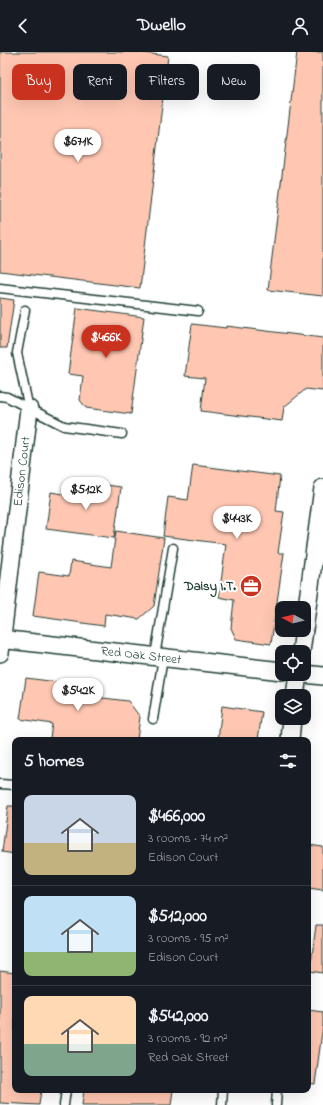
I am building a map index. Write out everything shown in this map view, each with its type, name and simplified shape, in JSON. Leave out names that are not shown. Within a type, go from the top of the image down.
[{"type":"street","name":"Edison Court","points":[[1,644],[29,409]]},
{"type":"street","points":[[302,645],[323,488]]},
{"type":"street","name":"Red Oak Street","points":[[1,644],[159,657],[275,670]]},
{"type":"street","points":[[311,675],[323,676]]},
{"type":"street","points":[[290,737],[291,725]]},
{"type":"lane","points":[[0,288],[198,311]]},
{"type":"lane","points":[[25,310],[17,353],[29,409]]},
{"type":"lane","points":[[0,396],[7,397],[64,426],[122,434]]},
{"type":"lane","points":[[154,719],[159,657],[172,548]]},
{"type":"lane","points":[[0,784],[12,785]]},
{"type":"lane","points":[[64,1105],[66,1093]]},
{"type":"lane","points":[[222,1105],[223,1093]]},
{"type":"lane","points":[[276,1105],[277,1093]]},
{"type":"building","points":[[0,52],[135,52],[168,56],[167,64],[135,64],[135,100],[163,100],[140,288],[0,271]]},
{"type":"building","points":[[297,52],[323,52],[323,296],[268,290]]},
{"type":"building","points":[[0,298],[14,300],[7,348],[0,348]]},
{"type":"building","points":[[77,308],[144,317],[131,414],[86,408],[80,400],[83,376],[68,374]]},
{"type":"building","points":[[192,324],[226,328],[226,326],[323,338],[323,391],[306,389],[284,407],[282,421],[201,411],[205,378],[185,376]]},
{"type":"building","points":[[193,465],[280,476],[276,511],[284,512],[278,553],[284,553],[277,601],[275,601],[275,616],[271,644],[236,639],[231,628],[234,600],[219,597],[226,544],[163,536],[168,497],[188,500]]},
{"type":"building","points":[[83,482],[121,487],[114,538],[46,529],[51,492],[81,497]]},
{"type":"building","points":[[116,531],[164,538],[154,606],[139,619],[105,614],[104,626],[33,616],[39,572],[69,576],[71,561],[111,567]]},
{"type":"building","points":[[26,678],[96,687],[95,697],[128,701],[140,717],[137,737],[50,737],[52,724],[20,719]]},
{"type":"building","points":[[222,706],[262,712],[258,737],[218,737]]},
{"type":"building","points":[[8,806],[12,806],[12,854],[2,852]]},
{"type":"building","points":[[311,845],[323,847],[323,890],[311,888]]},
{"type":"building","points":[[316,925],[323,925],[323,973],[311,971]]},
{"type":"building","points":[[0,971],[12,973],[12,1093],[41,1093],[39,1105],[0,1103]]},
{"type":"building","points":[[311,1010],[323,1012],[323,1025],[315,1084],[311,1083]]},
{"type":"building","points":[[84,1093],[173,1093],[171,1105],[82,1105]]},
{"type":"place","name":"Daisy I.T.","points":[[251,586]]}]
